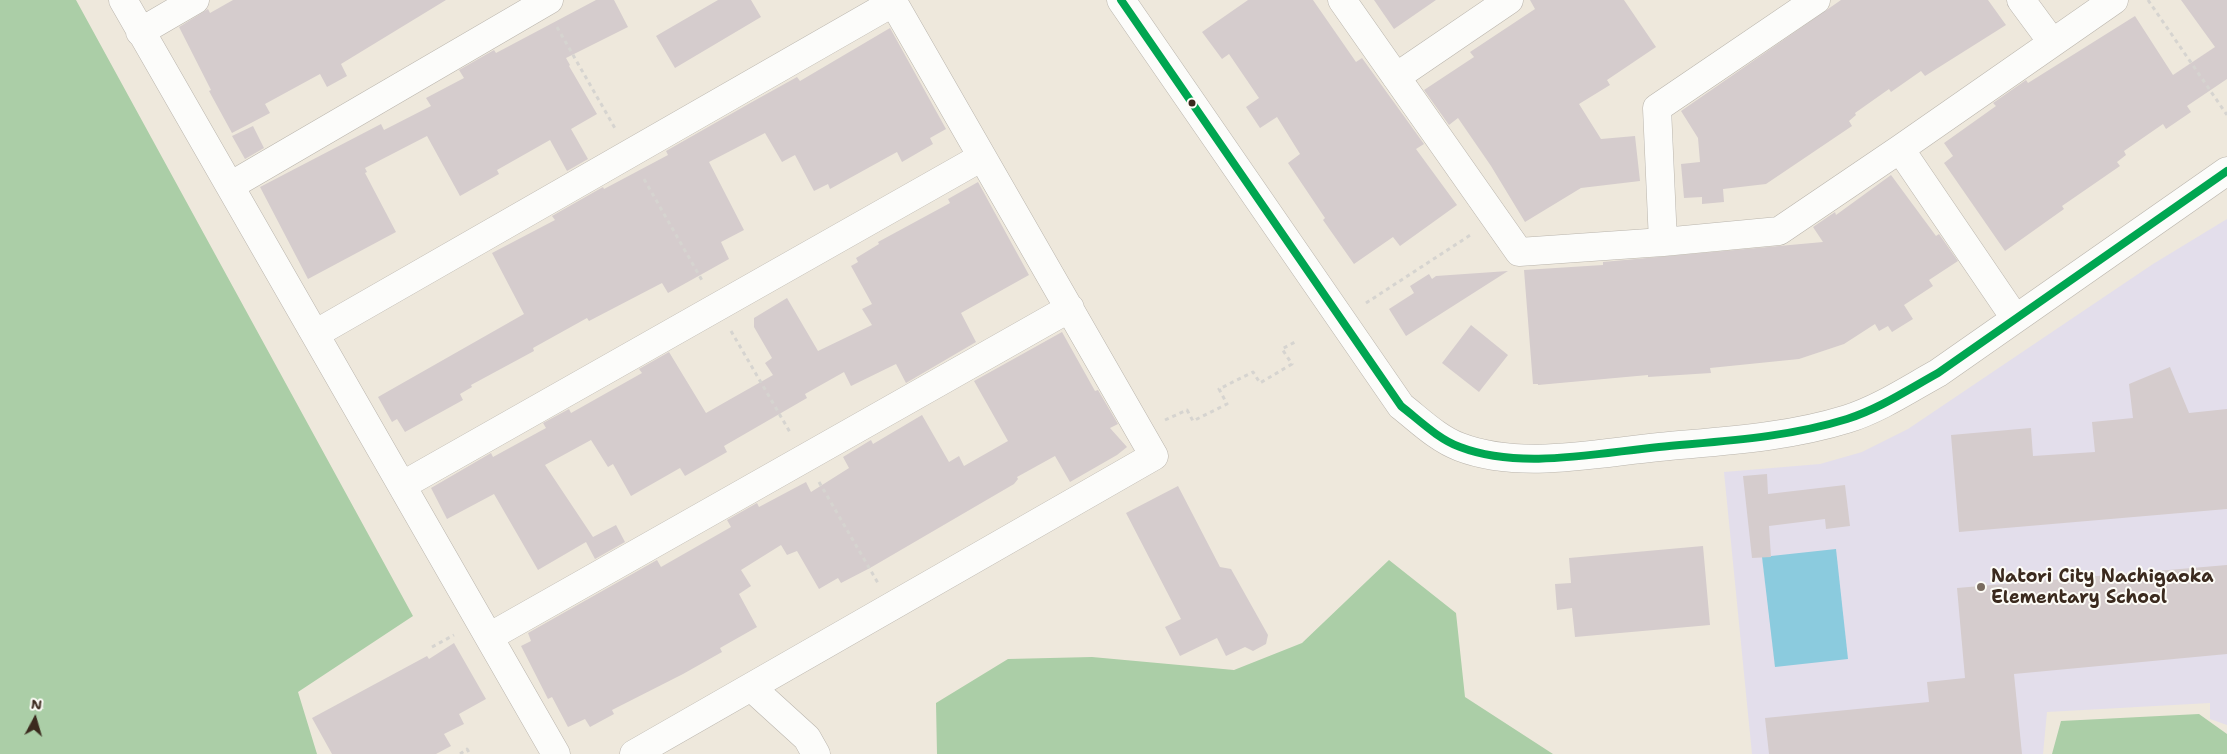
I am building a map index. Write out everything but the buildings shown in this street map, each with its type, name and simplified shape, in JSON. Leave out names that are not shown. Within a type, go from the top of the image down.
[{"type":"street","points":[[123,0],[556,754]]},
{"type":"street","points":[[140,32],[195,0]]},
{"type":"street","points":[[1121,0],[1401,406],[1436,434],[1459,447],[1486,455],[1544,458],[1760,437],[1813,429],[1850,418],[1894,398],[1938,372],[2227,171]]},
{"type":"street","points":[[1342,0],[1519,252],[1662,242],[1779,230],[1900,149],[2114,0]]},
{"type":"street","points":[[1396,77],[1509,0]]},
{"type":"street","points":[[1662,242],[1657,108],[1816,0]]},
{"type":"street","points":[[2021,0],[2052,42]]},
{"type":"street","points":[[315,334],[893,1],[1154,456],[634,754]]},
{"type":"street","points":[[230,186],[552,12]]},
{"type":"street","points":[[1900,149],[2015,318]]},
{"type":"street","points":[[403,485],[982,157]]},
{"type":"street","points":[[489,637],[1070,308]]},
{"type":"street","points":[[752,688],[807,738],[816,754]]},
{"type":"path","points":[[2148,0],[2227,115]]},
{"type":"path","points":[[552,12],[617,133]]},
{"type":"path","points":[[640,174],[705,286]]},
{"type":"path","points":[[1366,303],[1496,219]]},
{"type":"path","points":[[726,324],[794,439]]},
{"type":"path","points":[[1163,421],[1187,410],[1193,422],[1227,404],[1219,389],[1253,372],[1260,383],[1292,364],[1282,349],[1295,342]]},
{"type":"path","points":[[815,474],[892,607]]},
{"type":"path","points":[[432,647],[459,632]]},
{"type":"path","points":[[460,754],[468,750],[470,754]]},
{"type":"shaded area","name":"Natori City Nachigaoka Elementary School","points":[[2227,219],[2227,725],[2210,719],[2210,703],[2047,712],[2043,754],[1752,754],[1724,472],[1820,464],[1862,452],[1908,429],[2153,264]]},
{"type":"green space","points":[[0,0],[76,0],[413,616],[298,692],[317,754],[0,754]]},
{"type":"green space","points":[[1389,560],[1456,613],[1465,697],[1553,754],[937,754],[936,703],[1008,659],[1092,657],[1234,670],[1302,643]]},
{"type":"green space","points":[[2199,714],[2227,734],[2227,754],[2052,754],[2061,721]]},
{"type":"water","points":[[1836,549],[1848,659],[1775,667],[1762,557]]},
{"type":"transit line","points":[[1121,0],[1401,406],[1429,429],[1452,444],[1483,454],[1508,458],[1559,458],[1730,441],[1801,431],[1859,415],[1938,373],[2227,171]]},
{"type":"place","name":"Natori City Nachigaoka Elementary School","points":[[1981,587]]}]
